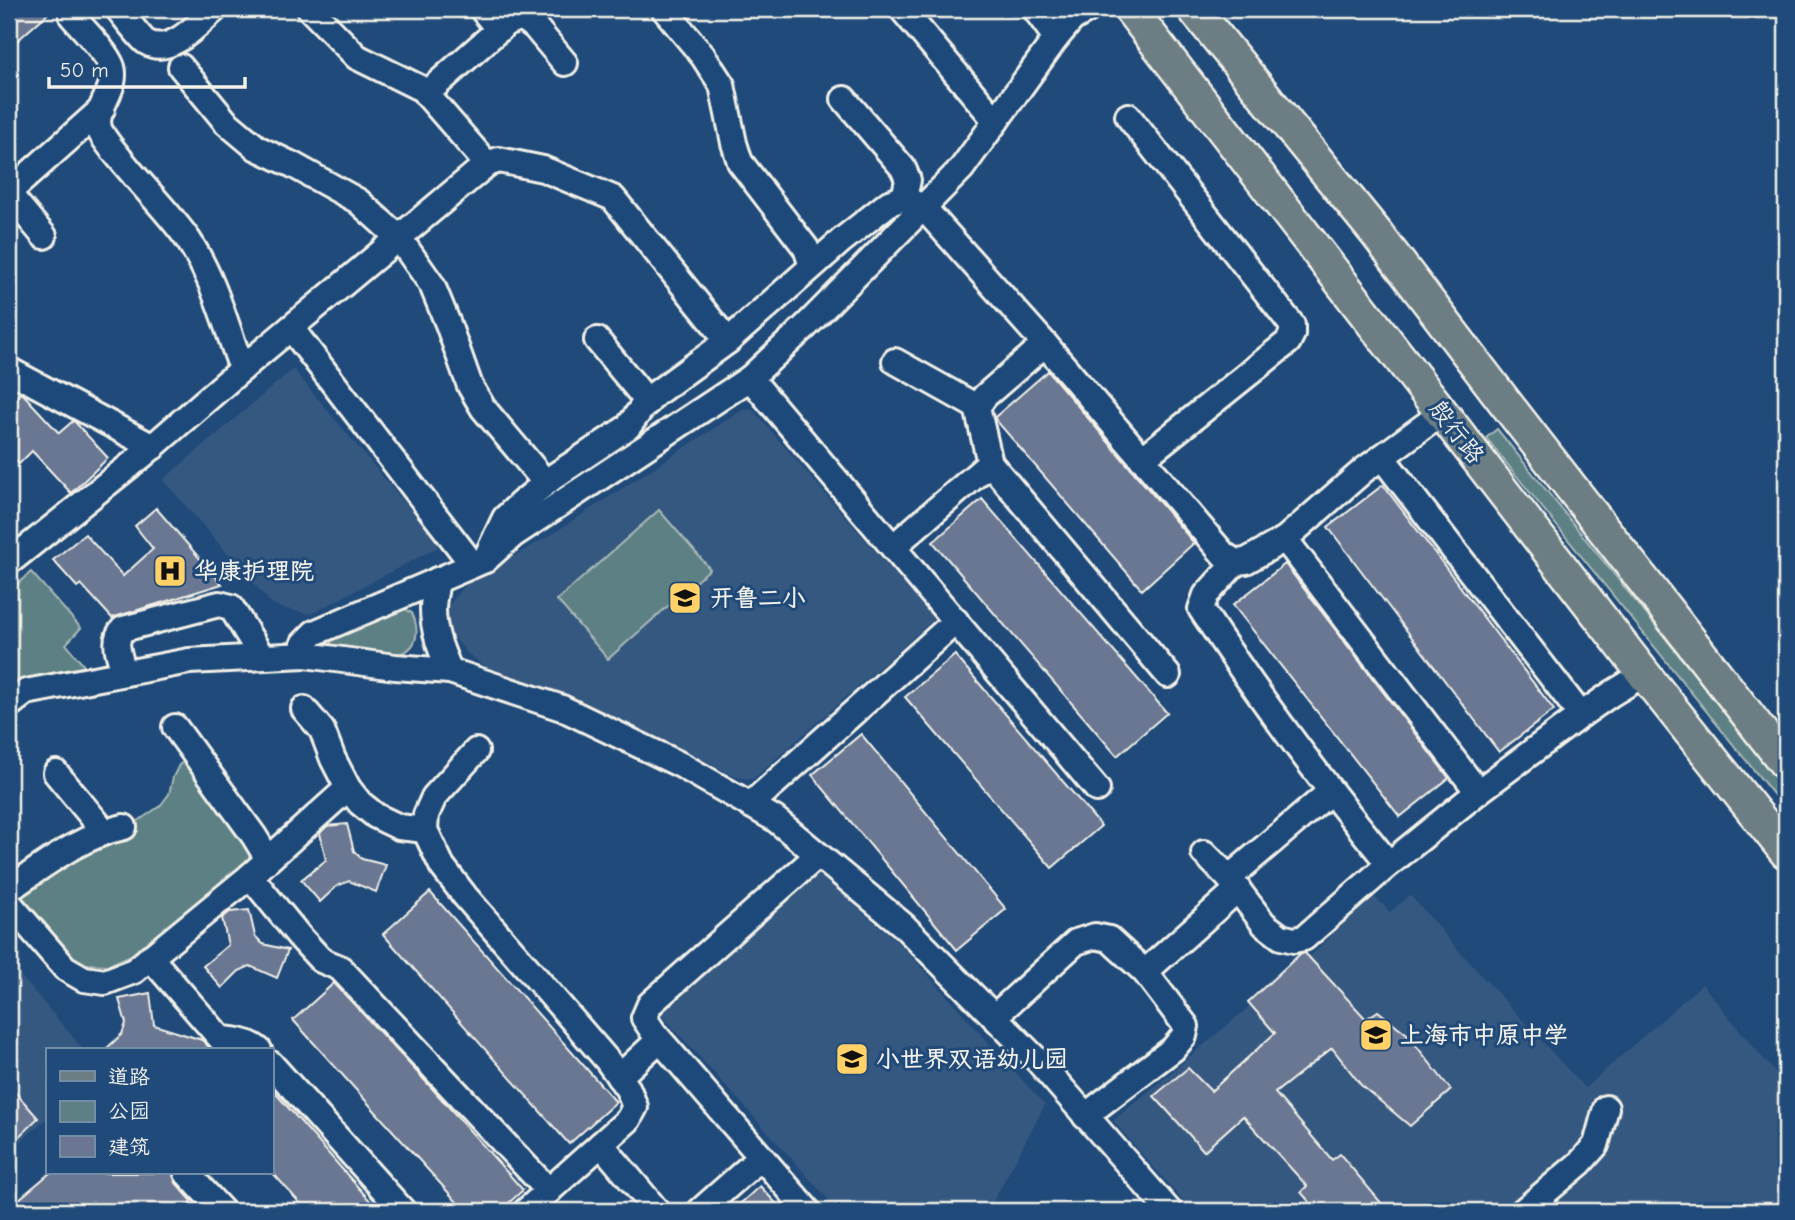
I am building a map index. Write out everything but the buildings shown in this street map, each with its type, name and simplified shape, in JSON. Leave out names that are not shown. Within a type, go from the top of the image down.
[{"type":"main road","name":"殷行路","points":[[1130,9],[1644,674],[1783,842]]},
{"type":"main road","points":[[1194,9],[1376,233],[1786,764]]},
{"type":"lane","points":[[118,9],[146,42],[165,46],[179,40],[215,9]]},
{"type":"lane","points":[[310,9],[357,57],[422,89],[486,164]]},
{"type":"lane","points":[[482,9],[499,30]]},
{"type":"lane","points":[[664,9],[703,56],[722,85],[740,162],[806,248],[812,266]]},
{"type":"lane","points":[[902,9],[996,121]]},
{"type":"lane","points":[[1035,9],[1056,38]]},
{"type":"lane","points":[[305,655],[304,643],[314,633],[479,562],[513,535],[750,378],[807,325],[914,203],[962,168],[1056,38],[1072,19],[1089,9]]},
{"type":"lane","points":[[72,16],[104,54],[112,68],[112,86],[97,124],[100,132],[188,240],[206,272],[242,369]]},
{"type":"lane","points":[[426,94],[506,23],[522,17],[535,27],[565,63]]},
{"type":"lane","points":[[181,67],[226,122],[257,148],[358,201],[399,238],[432,285],[470,386],[483,408],[546,483]]},
{"type":"lane","points":[[844,99],[903,168],[914,203],[1045,344],[1224,555],[1236,562],[1246,561],[1285,539],[1364,470],[1442,413]]},
{"type":"lane","points":[[44,236],[9,193],[102,109]]},
{"type":"lane","points":[[1128,116],[1292,325],[1288,342],[1142,458]]},
{"type":"lane","points":[[9,560],[153,447],[486,164],[499,160],[543,169],[613,198],[729,341]]},
{"type":"lane","points":[[479,562],[505,518],[521,503],[628,427],[655,394],[729,341],[812,266],[889,203],[914,203]]},
{"type":"lane","points":[[291,328],[479,562]]},
{"type":"lane","points":[[597,340],[648,402]]},
{"type":"lane","points":[[977,407],[985,396],[1045,344]]},
{"type":"lane","points":[[895,361],[977,407],[990,463],[1168,675]]},
{"type":"lane","points":[[9,370],[153,447]]},
{"type":"lane","points":[[750,378],[1097,789]]},
{"type":"lane","points":[[1382,457],[1581,715]]},
{"type":"lane","points":[[894,547],[990,463]]},
{"type":"lane","points":[[1285,539],[1478,792]]},
{"type":"lane","points":[[1236,562],[1206,596],[1201,609],[1330,792],[1389,864]]},
{"type":"lane","points":[[438,580],[433,609],[438,643],[450,671]]},
{"type":"lane","points":[[124,673],[116,641],[123,629],[219,604],[231,607],[262,657]]},
{"type":"lane","points":[[750,805],[956,621]]},
{"type":"lane","points":[[9,705],[26,692],[189,661],[305,655],[450,671],[562,708],[681,765],[775,819],[903,925],[1038,1061],[1169,1211]]},
{"type":"lane","points":[[1204,853],[1234,883],[1264,924],[1281,937],[1293,940],[1304,938],[1478,792],[1581,715],[1644,674]]},
{"type":"lane","points":[[304,709],[322,730],[348,788],[360,803],[376,816],[399,827],[425,830]]},
{"type":"lane","points":[[175,727],[268,859]]},
{"type":"lane","points":[[476,751],[434,797],[426,814],[425,830],[442,866],[607,1060],[628,1089],[635,1107],[628,1120],[526,1211]]},
{"type":"lane","points":[[9,889],[76,845],[114,829],[55,773]]},
{"type":"lane","points":[[9,903],[65,968],[83,979],[105,982],[134,971],[250,876],[348,788]]},
{"type":"lane","points":[[1145,972],[1330,792]]},
{"type":"lane","points":[[808,1211],[659,1040],[644,1018],[650,1004],[818,855]]},
{"type":"lane","points":[[250,876],[321,960],[340,968],[549,1191]]},
{"type":"lane","points":[[994,1017],[1076,942],[1095,936],[1109,939],[1145,972],[1186,1026],[1184,1036],[1173,1049],[1085,1116]]},
{"type":"lane","points":[[150,957],[221,1039],[238,1040],[257,1048]]},
{"type":"lane","points":[[619,1077],[659,1040]]},
{"type":"lane","points":[[273,1066],[402,1211]]},
{"type":"lane","points":[[1523,1211],[1580,1163],[1596,1145],[1606,1108]]},
{"type":"lane","points":[[601,1144],[657,1211]]},
{"type":"lane","points":[[700,1211],[761,1157]]},
{"type":"lane","points":[[188,1174],[222,1211]]},
{"type":"shaded area","points":[[293,369],[438,543],[438,547],[311,614],[281,608],[270,602],[163,480]]},
{"type":"shaded area","name":"开鲁二小","points":[[744,409],[752,409],[933,620],[753,779],[739,778],[642,730],[486,667],[468,654],[453,636],[446,616],[448,606],[475,578],[549,536]]},
{"type":"shaded area","name":"小世界双语幼儿园","points":[[817,873],[901,945],[1045,1105],[988,1211],[839,1211],[659,1012],[804,881]]},
{"type":"shaded area","name":"上海市中原中学","points":[[1372,894],[1390,912],[1410,895],[1585,1088],[1702,984],[1786,1086],[1786,1211],[1192,1211],[1113,1121],[1317,950]]},
{"type":"shaded area","points":[[9,962],[82,1048],[46,1048],[46,1119],[9,1152]]},
{"type":"green space","points":[[1497,429],[1786,788],[1786,794],[1778,800],[1486,438]]},
{"type":"green space","points":[[659,510],[710,569],[608,659],[557,600]]},
{"type":"green space","points":[[31,572],[81,628],[66,644],[88,671],[9,694],[9,591]]},
{"type":"green space","points":[[403,608],[412,613],[417,631],[414,642],[407,651],[388,656],[347,652],[330,646],[335,633],[391,609]]},
{"type":"green space","points":[[190,757],[259,850],[131,955],[109,965],[83,964],[67,958],[9,894],[122,832],[160,806],[169,794],[179,765]]},
{"type":"place","name":"华康护理院","points":[[170,571]]},
{"type":"place","name":"开鲁二小","points":[[685,598]]},
{"type":"place","name":"上海市中原中学","points":[[1376,1035]]},
{"type":"place","name":"小世界双语幼儿园","points":[[852,1059]]}]
